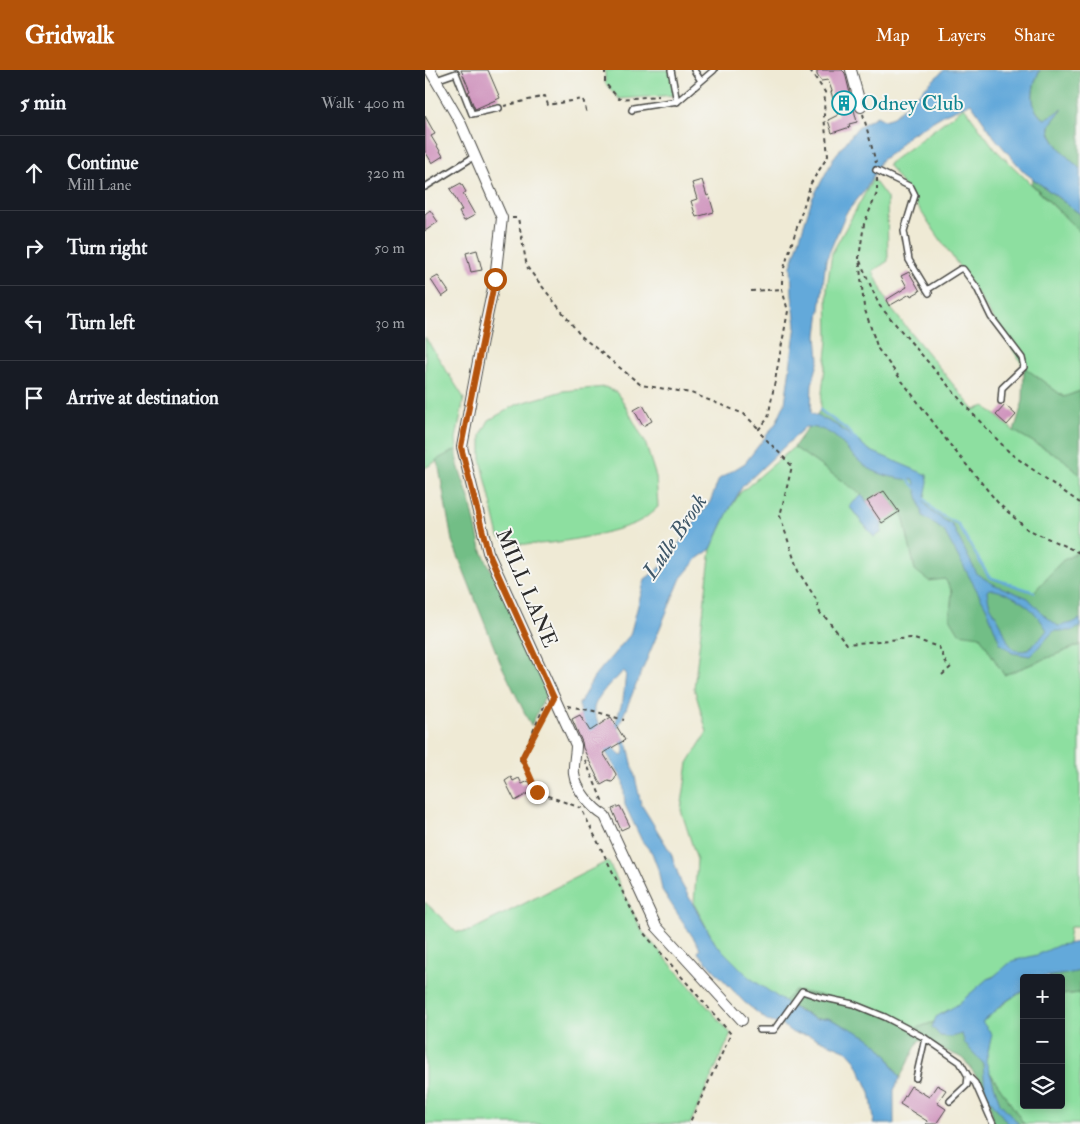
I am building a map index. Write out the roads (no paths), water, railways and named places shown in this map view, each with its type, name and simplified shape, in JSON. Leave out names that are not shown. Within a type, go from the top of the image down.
[{"type":"street","points":[[430,70],[460,122],[475,156]]},
{"type":"street","points":[[851,70],[861,107]]},
{"type":"street","name":"MILL LANE","points":[[475,156],[502,218],[495,279],[461,447],[488,552],[576,745],[574,775],[585,798],[605,816],[656,926],[742,1020]]},
{"type":"lane","points":[[671,70],[677,102]]},
{"type":"lane","points":[[694,70],[701,81]]},
{"type":"lane","points":[[632,110],[633,108],[677,102],[713,70]]},
{"type":"lane","points":[[436,80],[457,73],[472,114],[499,108]]},
{"type":"lane","points":[[425,188],[475,156]]},
{"type":"lane","points":[[876,167],[911,187],[915,195],[903,232],[909,260],[928,292],[960,269],[963,269],[977,288],[991,317],[1022,358],[1024,367],[1003,388],[1001,401]]},
{"type":"lane","points":[[759,1030],[774,1030],[802,990],[820,997],[853,1004],[885,1017],[925,1038],[961,1062],[968,1076],[975,1083],[993,1124]]},
{"type":"lane","points":[[916,1078],[925,1038]]},
{"type":"lane","points":[[950,1101],[967,1085],[968,1076]]},
{"type":"water","points":[[944,70],[1040,70],[1033,89],[1033,103],[1035,110],[1045,119],[1063,109],[1051,124],[1050,131],[1056,143],[1080,169],[1080,214],[1024,172],[995,138],[971,103],[945,114],[908,136],[893,152],[881,160],[866,189],[846,213],[826,260],[817,335],[819,360],[812,384],[811,413],[836,425],[871,451],[927,475],[928,482],[924,502],[933,513],[952,525],[977,574],[993,584],[1028,598],[1044,615],[1058,626],[1080,619],[1080,627],[1072,631],[1054,631],[1030,656],[1012,653],[1000,643],[986,607],[944,531],[923,516],[914,480],[890,477],[873,471],[860,462],[834,436],[817,428],[805,427],[742,487],[711,549],[698,558],[681,578],[618,728],[628,745],[641,804],[671,853],[681,883],[715,943],[750,978],[798,1011],[816,1019],[828,1018],[866,1036],[877,1044],[888,1057],[900,1078],[894,1090],[894,1124],[873,1124],[870,1092],[855,1060],[847,1051],[811,1036],[793,1033],[782,1025],[768,1021],[744,1002],[698,953],[700,948],[662,890],[658,869],[652,853],[642,841],[625,805],[623,780],[607,754],[581,720],[579,704],[594,677],[630,635],[645,579],[661,567],[710,502],[719,479],[745,463],[776,423],[785,403],[796,325],[791,266],[812,199],[835,156],[858,127],[877,116],[884,120],[893,117]],"holes":[[[989,589],[1007,594],[1023,603],[1030,608],[1047,630],[1039,640],[1025,651],[1014,650],[1008,642],[990,604],[987,591]],[[623,671],[626,673],[623,700],[616,721],[615,732],[624,747],[624,754],[621,756],[608,740],[596,719],[594,708],[604,690]]]},
{"type":"water","points":[[862,495],[882,523],[881,533],[874,537],[849,506]]},
{"type":"water","points":[[1080,942],[1080,971],[1065,974],[1020,974],[1020,993],[1005,1002],[982,1022],[992,1034],[986,1061],[1000,1103],[1019,1124],[1008,1124],[985,1093],[983,1063],[965,1044],[962,1034],[951,1037],[940,1036],[932,1027],[936,1017],[957,1005],[987,979],[993,977],[1012,961],[1037,955],[1059,945]]},
{"type":"waterway","points":[[820,410],[846,429],[857,441]]},
{"type":"waterway","points":[[907,478],[917,489]]},
{"type":"waterway","points":[[923,497],[935,512],[958,524],[989,577],[1034,592]]},
{"type":"place","name":"Odney Club","points":[[844,103]]},
{"type":"water label","name":"Lulle Brook","points":[[674,536]]}]
